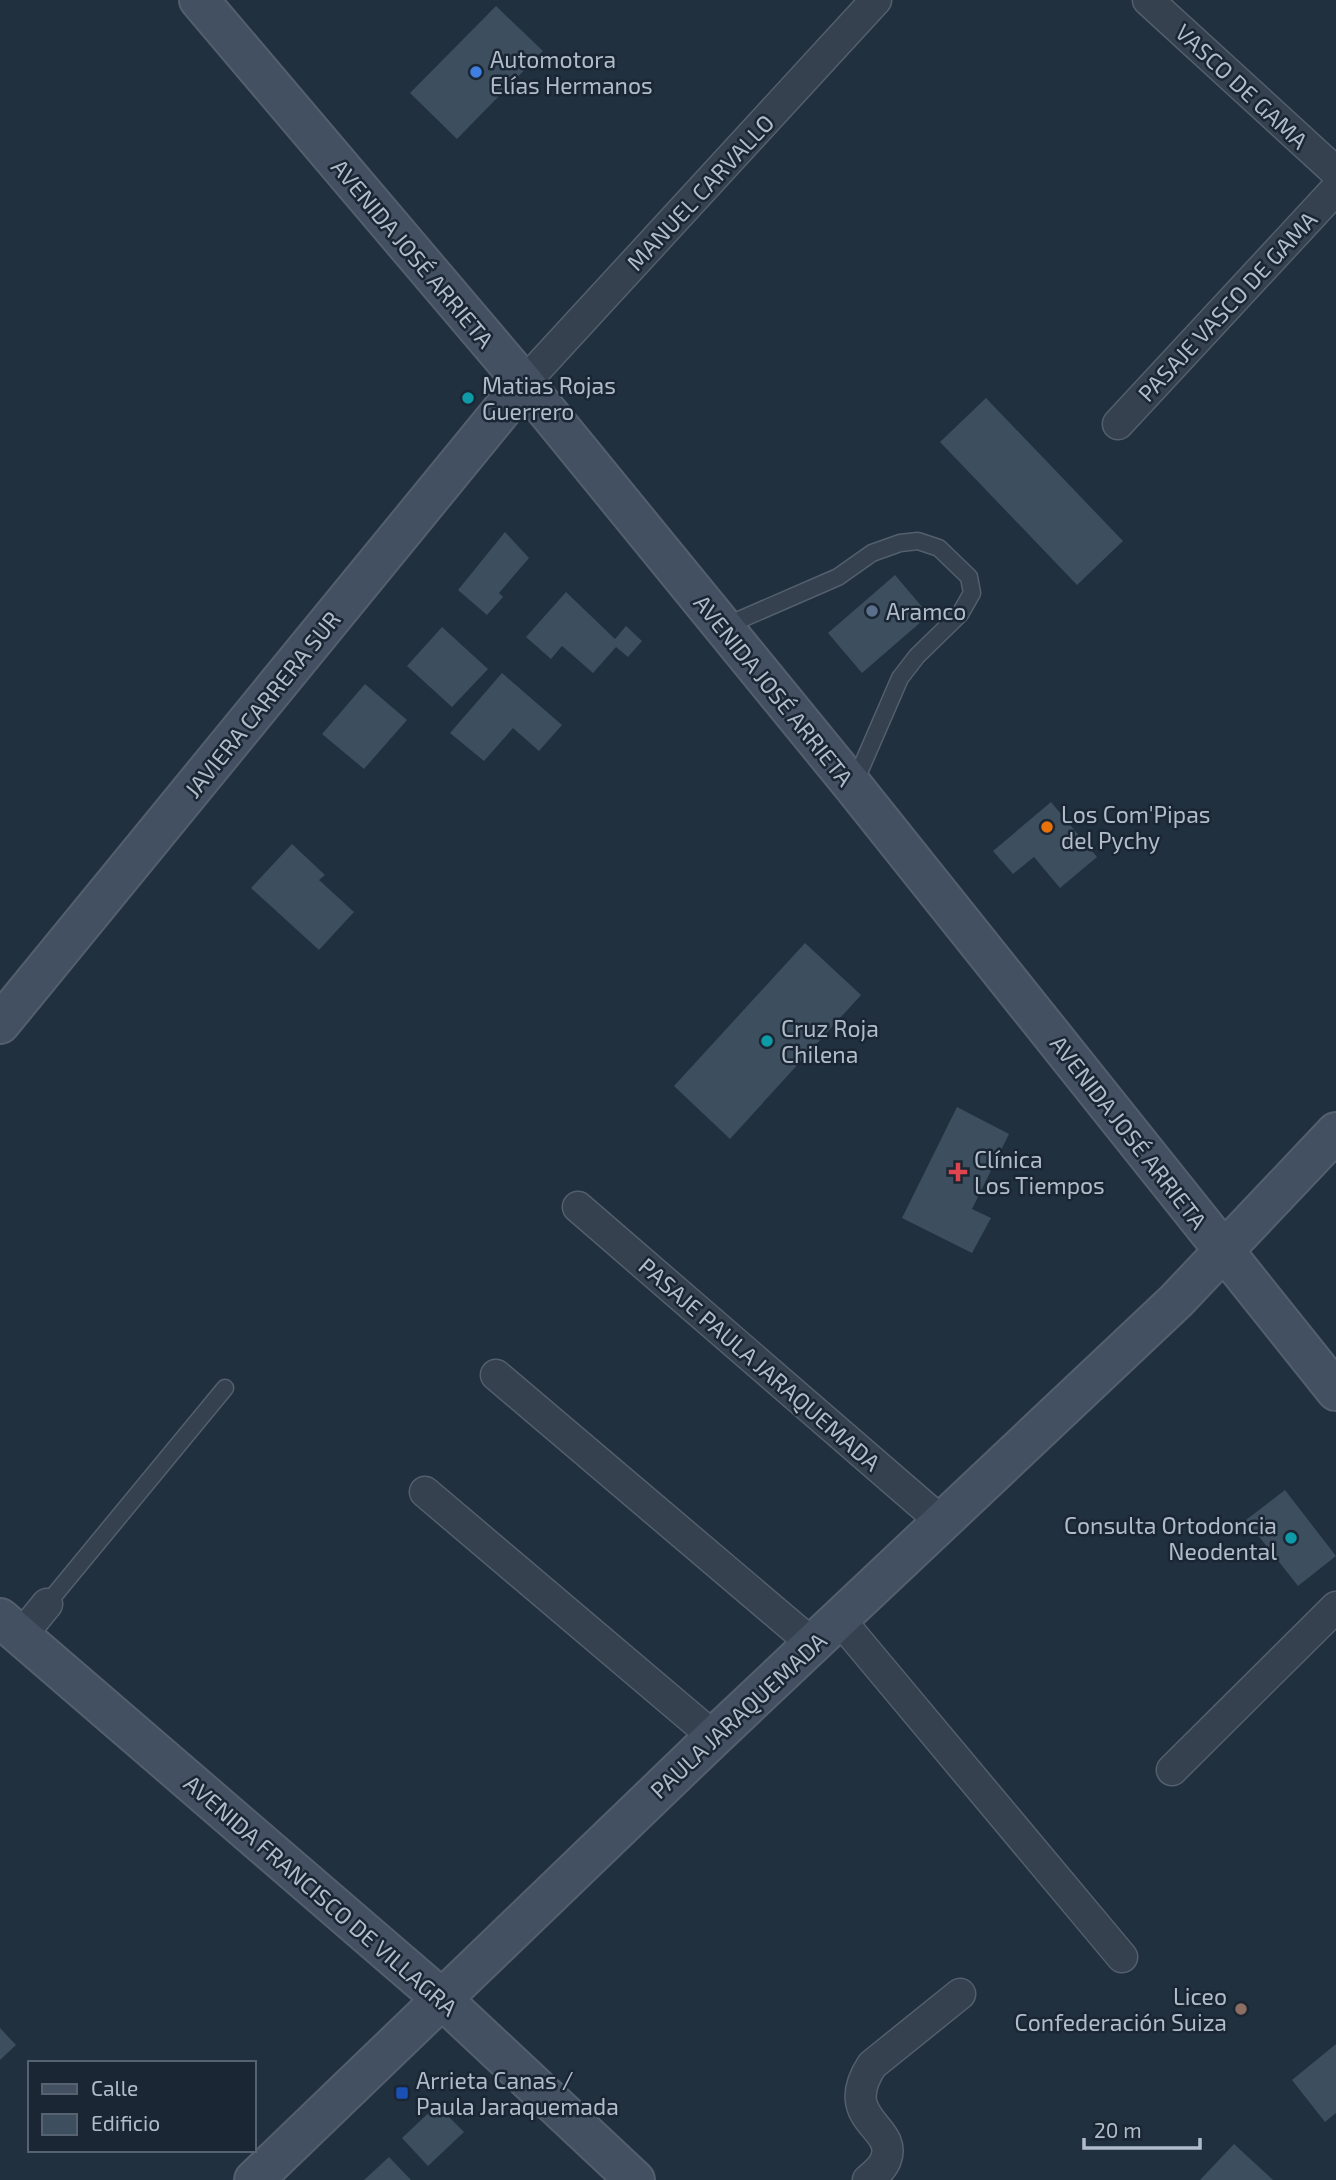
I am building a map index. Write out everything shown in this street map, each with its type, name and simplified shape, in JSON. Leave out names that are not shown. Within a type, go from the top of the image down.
[{"type":"street","name":"AVENIDA JOSÉ ARRIETA","points":[[199,0],[523,383],[853,786],[1336,1391]]},
{"type":"street","name":"MANUEL CARVALLO","points":[[523,383],[876,0]]},
{"type":"street","name":"VASCO DE GAMA","points":[[1148,0],[1336,172]]},
{"type":"street","name":"PASAJE VASCO DE GAMA","points":[[1118,424],[1336,188]]},
{"type":"street","name":"JAVIERA CARRERA SUR","points":[[0,1024],[523,383]]},
{"type":"street","name":"PAULA JARAQUEMADA","points":[[254,2180],[714,1737],[1224,1252],[1336,1132]]},
{"type":"street","name":"PASAJE PAULA JARAQUEMADA","points":[[578,1207],[942,1522]]},
{"type":"street","points":[[496,1375],[827,1632],[1122,1957]]},
{"type":"street","points":[[425,1492],[714,1737]]},
{"type":"street","points":[[10,1627],[47,1604]]},
{"type":"street","points":[[1171,1770],[1336,1607]]},
{"type":"street","name":"AVENIDA FRANCISCO DE VILLAGRA","points":[[10,1627],[442,1999],[635,2180]]},
{"type":"street","points":[[868,2180],[882,2167],[888,2151],[883,2137],[866,2116],[860,2102],[860,2088],[864,2078],[872,2064],[960,1994]]},
{"type":"lane","points":[[723,627],[838,578],[873,552],[900,543],[918,541],[939,548],[969,577],[972,593],[960,614],[917,656],[900,678],[853,786]]},
{"type":"lane","points":[[47,1604],[225,1388]]},
{"type":"building","name":"Automotora Elías Hermanos","points":[[496,6],[543,51],[457,139],[410,93]]},
{"type":"building","points":[[986,398],[1123,541],[1077,585],[940,442]]},
{"type":"building","points":[[505,532],[529,558],[499,593],[503,597],[487,615],[458,590]]},
{"type":"building","points":[[895,575],[929,615],[862,673],[828,633]]},
{"type":"building","points":[[566,592],[615,639],[626,626],[642,641],[628,657],[616,647],[593,673],[562,646],[551,659],[526,637]]},
{"type":"building","points":[[442,627],[488,669],[452,707],[407,666]]},
{"type":"building","points":[[502,673],[562,725],[539,751],[513,728],[484,761],[450,733]]},
{"type":"building","points":[[365,684],[407,720],[364,769],[322,734]]},
{"type":"building","name":"Los Com'Pipas del Pychy","points":[[1051,802],[1097,857],[1060,888],[1034,857],[1013,874],[993,851]]},
{"type":"building","points":[[292,844],[325,875],[319,880],[354,912],[319,950],[251,888]]},
{"type":"building","name":"Cruz Roja Chilena","points":[[805,943],[861,995],[730,1139],[674,1086]]},
{"type":"building","name":"Clínica Los Tiempos","points":[[957,1107],[1009,1134],[972,1209],[991,1218],[972,1253],[902,1218]]},
{"type":"building","name":"Consulta Ortodoncia Neodental","points":[[1285,1490],[1336,1556],[1298,1586],[1246,1520]]},
{"type":"building","points":[[0,2028],[16,2045],[0,2060]]},
{"type":"building","points":[[1336,2044],[1336,2113],[1325,2122],[1292,2080]]},
{"type":"building","points":[[437,2105],[464,2132],[428,2166],[402,2138]]},
{"type":"building","points":[[1234,2144],[1273,2180],[1200,2180]]},
{"type":"building","points":[[389,2157],[411,2180],[364,2180]]},
{"type":"place","name":"Automotora Elías Hermanos","points":[[476,72]]},
{"type":"place","name":"Matias Rojas Guerrero","points":[[468,398]]},
{"type":"place","name":"Aramco","points":[[872,611]]},
{"type":"place","name":"Los Com'Pipas del Pychy","points":[[1047,827]]},
{"type":"place","name":"Cruz Roja Chilena","points":[[767,1041]]},
{"type":"place","name":"Clínica Los Tiempos","points":[[958,1172]]},
{"type":"place","name":"Consulta Ortodoncia Neodental","points":[[1291,1538]]},
{"type":"place","name":"Liceo Confederación Suiza","points":[[1241,2009]]},
{"type":"place","name":"Arrieta Canas / Paula Jaraquemada","points":[[402,2093]]}]
